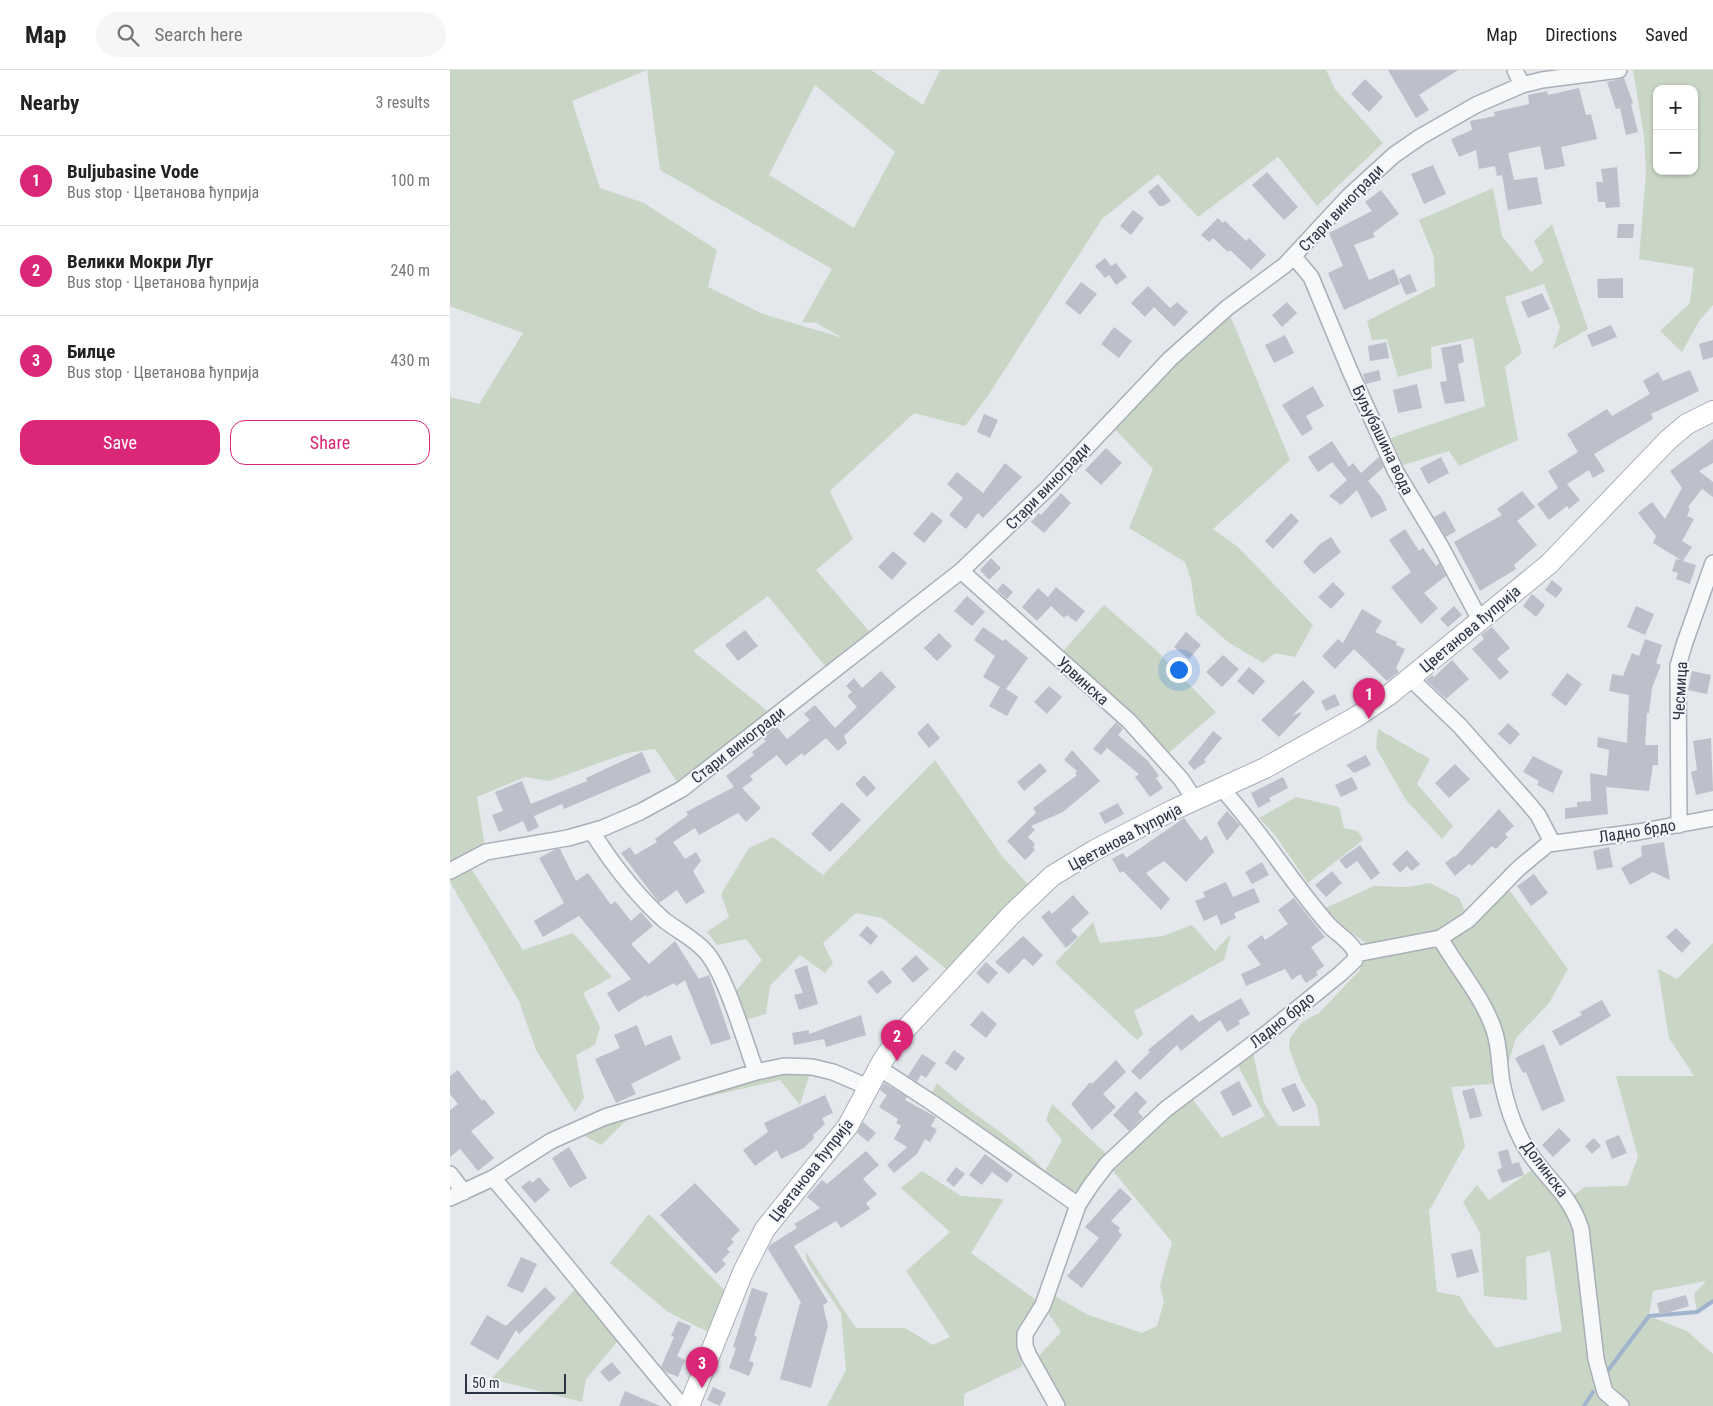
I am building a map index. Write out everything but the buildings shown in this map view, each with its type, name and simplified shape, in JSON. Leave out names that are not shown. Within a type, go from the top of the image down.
[{"type":"street","points":[[1515,70],[1522,85]]},
{"type":"street","name":"Стари виногради","points":[[450,871],[478,856],[501,848],[592,832],[640,812],[682,789],[961,571],[1028,509],[1196,334],[1294,257],[1320,226],[1366,178],[1394,155],[1420,137],[1476,105],[1522,85],[1542,80],[1619,70]]},
{"type":"street","name":"Буљубашина вода","points":[[1294,257],[1311,277],[1350,371],[1396,472],[1440,545],[1480,620]]},
{"type":"street","name":"Цветанова ћуприја","points":[[689,1406],[743,1272],[765,1229],[848,1126],[879,1068],[902,1034],[922,1009],[1010,916],[1046,882],[1095,850],[1195,800],[1222,789],[1349,722],[1411,679],[1557,556],[1668,440],[1687,424],[1713,411]]},
{"type":"street","name":"Чесмица","points":[[1679,825],[1678,666],[1713,563]]},
{"type":"street","name":"Урвинска","points":[[961,571],[1129,721],[1181,779],[1195,800]]},
{"type":"street","points":[[1411,679],[1460,726],[1528,803],[1538,815],[1552,842]]},
{"type":"street","points":[[1222,789],[1265,839],[1309,902],[1331,928],[1352,946],[1356,954]]},
{"type":"street","name":"Ладно брдо","points":[[1057,1406],[1029,1356],[1025,1338],[1048,1292],[1078,1206],[1107,1164],[1166,1109],[1260,1039],[1340,974],[1355,960],[1356,954],[1440,938],[1468,920],[1519,868],[1543,847],[1552,842],[1679,825],[1713,818]]},
{"type":"street","points":[[592,832],[610,860],[638,896],[707,953],[725,988],[756,1072]]},
{"type":"street","name":"Долинска","points":[[1440,938],[1491,1023],[1497,1039],[1502,1083],[1522,1140],[1534,1158],[1568,1199],[1576,1214],[1581,1229],[1596,1359],[1606,1392],[1621,1406]]},
{"type":"street","points":[[450,1174],[457,1195],[493,1178],[551,1141],[605,1117],[756,1072],[784,1066],[812,1067],[833,1072],[868,1087]]},
{"type":"street","points":[[879,1068],[931,1102],[1078,1206]]},
{"type":"street","points":[[493,1178],[550,1243],[622,1336],[682,1406]]},
{"type":"green space","points":[[450,70],[647,70],[871,70],[923,105],[940,70],[1326,70],[1335,89],[1383,143],[1317,206],[1278,157],[1198,217],[1158,174],[1102,219],[987,397],[965,426],[914,413],[830,491],[853,539],[816,570],[876,639],[831,673],[768,596],[693,651],[771,714],[682,789],[655,749],[627,753],[549,781],[525,777],[477,797],[486,852],[467,862],[523,950],[573,933],[612,977],[583,993],[600,1027],[595,1045],[576,1055],[584,1098],[575,1112],[536,1050],[519,1001],[450,882],[450,397],[479,404],[523,333],[450,306]],"holes":[[[647,70],[660,170],[832,269],[802,322],[816,323],[843,338],[763,314],[708,287],[717,250],[644,203],[600,188],[572,101]],[[815,85],[895,152],[854,228],[769,175]]]},
{"type":"green space","points":[[1633,70],[1713,70],[1713,305],[1699,321],[1682,352],[1660,331],[1690,303],[1694,268],[1639,259],[1646,173],[1644,136]]},
{"type":"green space","points":[[1493,188],[1502,236],[1531,272],[1544,262],[1534,241],[1552,224],[1588,329],[1553,349],[1560,327],[1544,284],[1505,297],[1522,353],[1505,367],[1518,440],[1459,466],[1449,451],[1403,465],[1391,438],[1485,406],[1473,338],[1431,347],[1432,368],[1398,377],[1387,339],[1372,340],[1367,321],[1435,286],[1434,257],[1419,220]]},
{"type":"green space","points":[[1227,308],[1290,460],[1213,529],[1238,547],[1313,625],[1295,657],[1275,653],[1263,663],[1228,642],[1196,614],[1191,580],[1185,562],[1129,528],[1153,469],[1109,423]]},
{"type":"green space","points":[[1104,605],[1155,649],[1216,712],[1163,758],[1057,658]]},
{"type":"green space","points":[[1378,729],[1430,759],[1417,784],[1453,826],[1442,839],[1406,800],[1376,748]]},
{"type":"green space","points":[[935,760],[1002,856],[1035,892],[954,975],[882,918],[856,913],[823,943],[833,963],[825,973],[800,955],[770,986],[766,1014],[745,1020],[736,991],[762,960],[746,939],[717,945],[707,932],[729,917],[721,894],[749,848],[773,837],[823,875]]},
{"type":"green space","points":[[1296,797],[1339,807],[1344,828],[1358,831],[1363,840],[1308,883],[1275,835],[1259,818]]},
{"type":"green space","points":[[1430,883],[1459,898],[1470,922],[1507,887],[1568,969],[1549,1003],[1516,1038],[1502,1083],[1451,1087],[1465,1146],[1429,1211],[1437,1292],[1460,1296],[1469,1312],[1496,1348],[1562,1331],[1550,1251],[1526,1257],[1527,1300],[1484,1296],[1480,1233],[1463,1202],[1477,1185],[1489,1200],[1539,1165],[1568,1199],[1585,1187],[1627,1186],[1638,1157],[1616,1076],[1694,1076],[1669,1038],[1658,969],[1677,979],[1713,943],[1713,1301],[1697,1312],[1694,1294],[1706,1281],[1653,1291],[1649,1316],[1687,1331],[1713,1354],[1713,1406],[1057,1406],[1032,1363],[1061,1332],[1043,1305],[1048,1292],[1088,1315],[1142,1333],[1157,1326],[1164,1302],[1160,1286],[1172,1242],[1108,1165],[1078,1205],[930,1096],[937,1083],[950,1095],[1020,1147],[1045,1171],[1062,1140],[1046,1120],[1052,1104],[1112,1159],[1187,1092],[1222,1138],[1265,1116],[1236,1062],[1252,1049],[1264,1103],[1278,1126],[1320,1126],[1317,1106],[1301,1080],[1289,1048],[1290,1038],[1302,1022],[1319,1013],[1360,970],[1366,943],[1321,910],[1374,886],[1408,887]]},
{"type":"green space","points":[[1093,922],[1100,943],[1163,936],[1192,925],[1215,951],[1231,934],[1224,960],[1134,1011],[1143,1034],[1137,1040],[1055,963]]},
{"type":"green space","points":[[812,1067],[800,1105],[780,1080],[633,1114],[601,1145],[574,1130],[628,1109]]},
{"type":"green space","points":[[922,1171],[961,1196],[1004,1199],[971,1253],[1036,1300],[1018,1338],[1023,1366],[964,1394],[964,1406],[827,1406],[846,1370],[841,1313],[807,1262],[805,1251],[856,1328],[905,1328],[933,1345],[950,1337],[906,1271],[950,1232],[901,1188]]},
{"type":"green space","points":[[649,1214],[733,1299],[718,1337],[668,1312],[610,1263]]},
{"type":"green space","points":[[580,1284],[622,1336],[586,1379],[582,1402],[491,1379]]},
{"type":"waterway","points":[[1606,1373],[1649,1316],[1697,1312],[1713,1301]]},
{"type":"waterway","points":[[1584,1406],[1593,1392]]},
{"type":"place","name":"Buljubasine Vode","points":[[1369,719]]},
{"type":"place","name":"Велики Мокри Луг","points":[[897,1061]]},
{"type":"place","name":"Билце","points":[[702,1388]]}]
